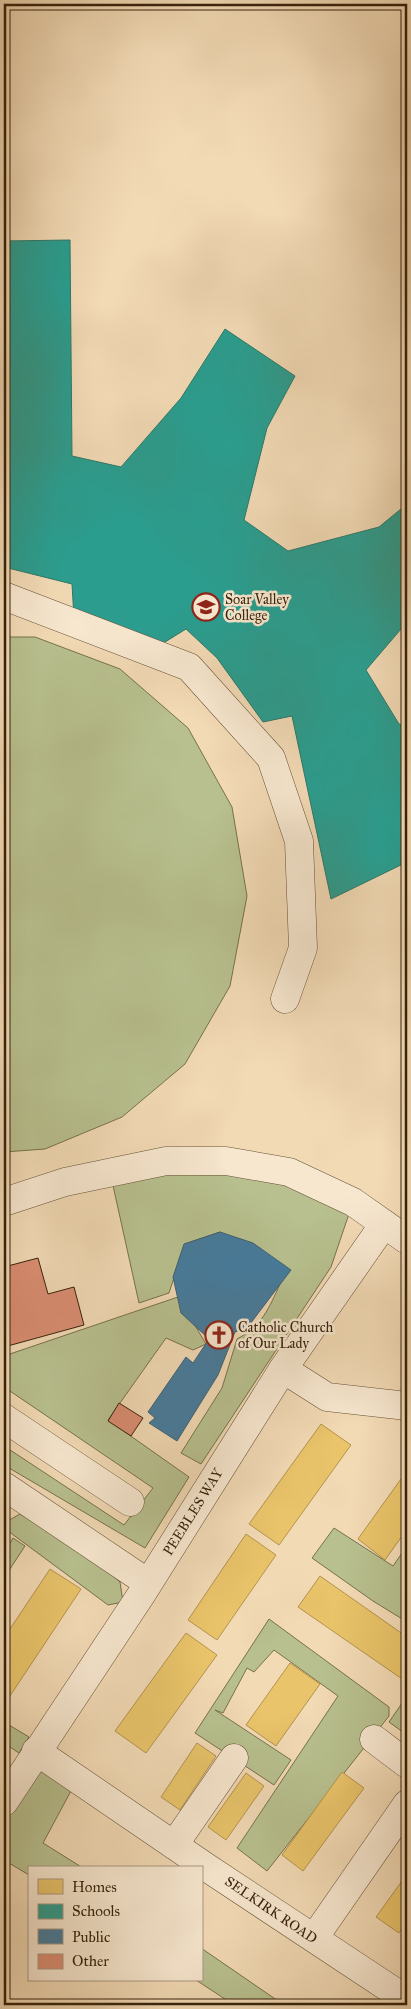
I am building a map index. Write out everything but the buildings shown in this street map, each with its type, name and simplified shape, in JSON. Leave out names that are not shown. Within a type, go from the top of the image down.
[{"type":"street","points":[[4,596],[189,667],[271,758],[299,842],[303,948],[285,999]]},
{"type":"street","points":[[4,1202],[65,1182],[166,1161],[226,1160],[289,1172],[353,1202],[407,1240]]},
{"type":"street","name":"PEEBLES WAY","points":[[4,1802],[148,1583],[283,1369],[384,1224]]},
{"type":"street","points":[[283,1369],[327,1398],[407,1406]]},
{"type":"street","points":[[4,1418],[130,1502]]},
{"type":"street","points":[[4,1486],[148,1583]]},
{"type":"street","points":[[374,1739],[407,1764]]},
{"type":"street","name":"SELKIRK ROAD","points":[[36,1751],[174,1845],[199,1866]]},
{"type":"street","points":[[174,1845],[234,1758]]},
{"type":"street","points":[[314,1938],[407,1804]]},
{"type":"street","name":"SELKIRK ROAD","points":[[204,1870],[314,1938],[407,2000]]},
{"type":"green space","points":[[4,637],[35,637],[120,669],[188,728],[232,807],[247,896],[230,986],[185,1064],[122,1117],[45,1149],[4,1152]]},
{"type":"green space","points":[[226,1161],[353,1202],[331,1267],[201,1464],[181,1453],[222,1388],[237,1339],[246,1334],[264,1316],[280,1284],[258,1250],[220,1232],[185,1244],[169,1293],[139,1303],[110,1172]]},
{"type":"green space","points":[[178,1297],[206,1344],[193,1350],[166,1338],[108,1420],[189,1477],[145,1548],[4,1465],[4,1446],[124,1525],[153,1488],[4,1387],[4,1356]]},
{"type":"green space","points":[[20,1514],[94,1559],[120,1582],[123,1602],[108,1605],[4,1528],[4,1523]]},
{"type":"green space","points":[[334,1528],[393,1566],[407,1546],[407,1622],[373,1601],[312,1558]]},
{"type":"green space","points":[[13,1538],[25,1546],[4,1578],[4,1553]]},
{"type":"green space","points":[[269,1619],[389,1707],[389,1716],[267,1871],[237,1848],[338,1696],[274,1650],[254,1672],[247,1668],[223,1713],[215,1710],[291,1760],[274,1785],[195,1733]]},
{"type":"green space","points":[[407,1696],[407,1735],[389,1722]]},
{"type":"green space","points":[[4,1722],[29,1737],[19,1753],[4,1743]]},
{"type":"green space","points":[[37,1768],[72,1789],[43,1843],[80,1866],[28,1866],[28,1874],[4,1860],[4,1819]]},
{"type":"green space","points":[[202,1949],[284,2005],[234,2005],[199,1982],[202,1982]]},
{"type":"place","name":"Soar Valley College","points":[[206,607]]},
{"type":"place","name":"Catholic Church of Our Lady","points":[[219,1335]]}]
